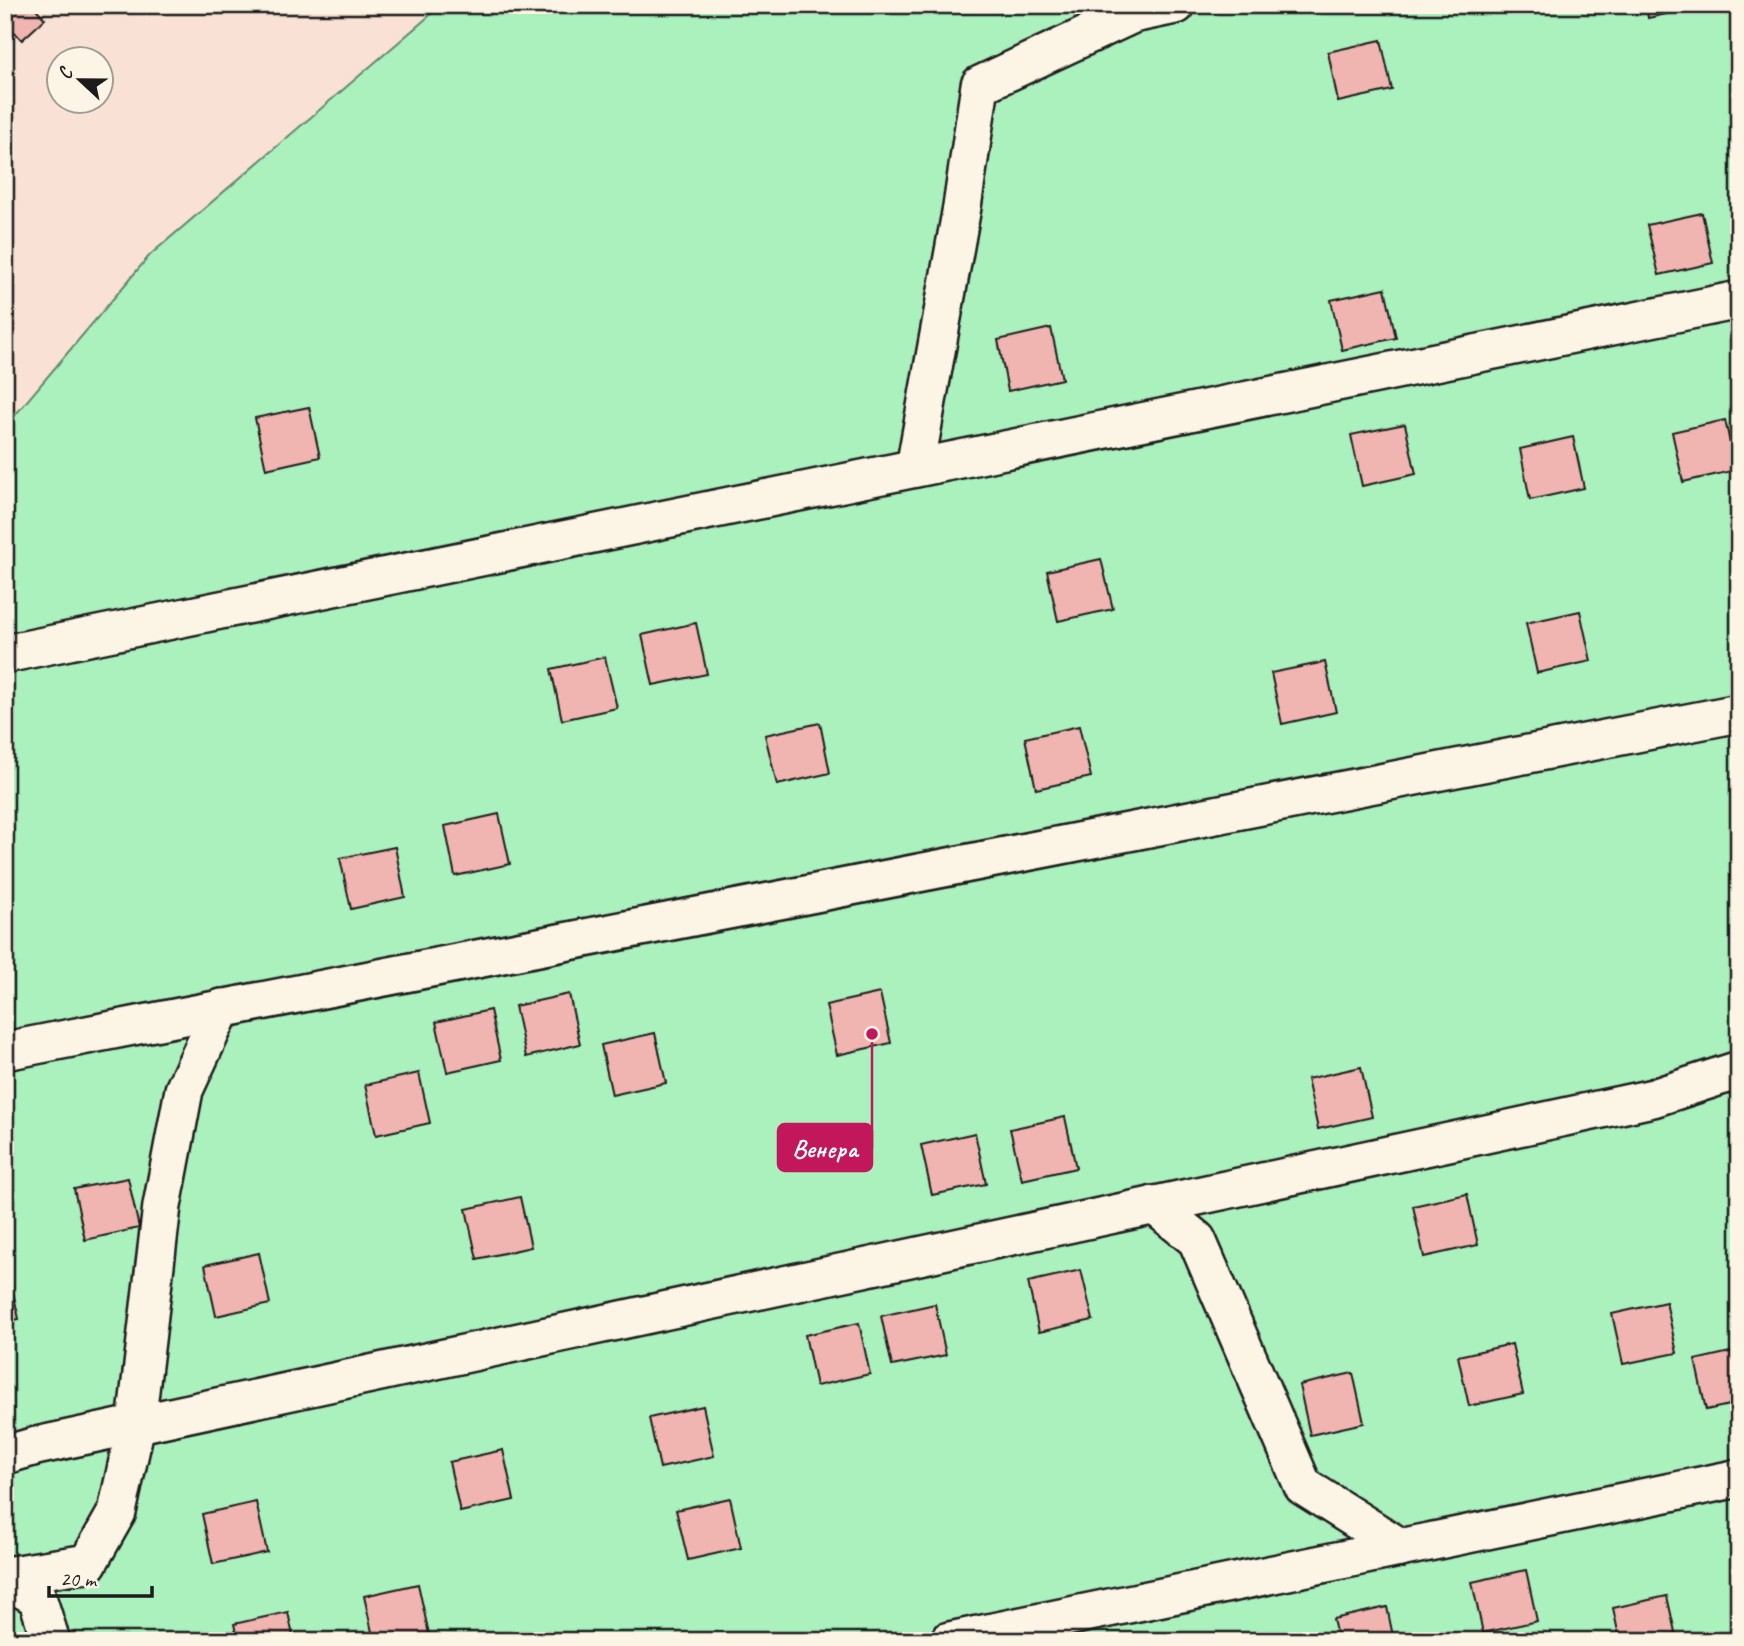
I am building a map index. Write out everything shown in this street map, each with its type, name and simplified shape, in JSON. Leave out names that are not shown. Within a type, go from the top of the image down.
[{"type":"street","points":[[915,468],[962,207],[980,85],[1133,14],[1176,5]]},
{"type":"street","points":[[5,654],[1739,300]]},
{"type":"street","points":[[5,1051],[1739,713]]},
{"type":"street","points":[[5,1578],[88,1563],[117,1512],[136,1424],[162,1206],[184,1090],[222,1008]]},
{"type":"street","points":[[5,1455],[136,1424],[1653,1098],[1739,1070]]},
{"type":"street","points":[[1154,1205],[1197,1240],[1303,1486],[1401,1548]]},
{"type":"street","points":[[949,1641],[1739,1478]]},
{"type":"street","points":[[5,1578],[37,1597],[51,1641]]},
{"type":"green space","points":[[442,5],[1739,5],[1739,1641],[5,1641],[5,427],[150,255]]},
{"type":"building","points":[[5,5],[33,5],[45,19],[22,40],[5,22]]},
{"type":"building","points":[[1646,5],[1703,5],[1703,6],[1648,18]]},
{"type":"building","points":[[1381,40],[1392,90],[1338,102],[1328,52]]},
{"type":"building","points":[[1702,213],[1713,263],[1659,275],[1647,225]]},
{"type":"building","points":[[1385,288],[1396,338],[1342,350],[1331,300]]},
{"type":"building","points":[[1051,328],[1062,379],[1008,391],[998,340]]},
{"type":"building","points":[[309,407],[320,457],[266,469],[255,418]]},
{"type":"building","points":[[1725,420],[1736,470],[1683,482],[1672,432]]},
{"type":"building","points":[[1405,424],[1416,474],[1362,486],[1351,435]]},
{"type":"building","points":[[1573,437],[1584,488],[1530,500],[1520,449]]},
{"type":"building","points":[[1101,559],[1113,609],[1058,621],[1047,571]]},
{"type":"building","points":[[1580,611],[1591,661],[1537,673],[1526,623]]},
{"type":"building","points":[[696,623],[707,674],[653,685],[642,635]]},
{"type":"building","points":[[605,657],[617,708],[562,720],[551,669]]},
{"type":"building","points":[[1325,662],[1336,712],[1282,724],[1271,673]]},
{"type":"building","points":[[820,723],[830,773],[777,785],[765,735]]},
{"type":"building","points":[[1079,726],[1091,777],[1036,789],[1025,738]]},
{"type":"building","points":[[499,814],[510,864],[455,876],[445,826]]},
{"type":"building","points":[[395,847],[405,897],[351,909],[340,858]]},
{"type":"building","points":[[880,993],[891,1043],[837,1055],[826,1005]]},
{"type":"building","points":[[569,994],[580,1044],[526,1057],[515,1006]]},
{"type":"building","points":[[490,1010],[501,1060],[447,1072],[436,1022]]},
{"type":"building","points":[[655,1033],[666,1083],[612,1095],[601,1045]]},
{"type":"building","points":[[1361,1067],[1372,1117],[1318,1129],[1307,1079]]},
{"type":"building","points":[[419,1073],[430,1123],[376,1135],[365,1085]]},
{"type":"building","points":[[1065,1117],[1076,1168],[1022,1180],[1010,1129]]},
{"type":"building","points":[[975,1133],[986,1184],[932,1195],[921,1145]]},
{"type":"building","points":[[128,1178],[139,1228],[85,1240],[74,1189]]},
{"type":"building","points":[[1467,1194],[1478,1245],[1424,1257],[1413,1206]]},
{"type":"building","points":[[520,1197],[531,1247],[477,1259],[466,1209]]},
{"type":"building","points":[[259,1253],[270,1304],[216,1316],[205,1265]]},
{"type":"building","points":[[5,1269],[8,1269],[19,1319],[5,1322]]},
{"type":"building","points":[[1081,1270],[1093,1320],[1039,1332],[1028,1282]]},
{"type":"building","points":[[1666,1302],[1677,1353],[1623,1364],[1612,1314]]},
{"type":"building","points":[[935,1304],[946,1355],[892,1366],[881,1316]]},
{"type":"building","points":[[859,1323],[870,1374],[816,1386],[805,1335]]},
{"type":"building","points":[[1512,1344],[1523,1394],[1469,1406],[1458,1356]]},
{"type":"building","points":[[1739,1350],[1739,1403],[1706,1410],[1695,1360]]},
{"type":"building","points":[[1353,1373],[1364,1423],[1310,1435],[1299,1385]]},
{"type":"building","points":[[703,1406],[714,1456],[660,1468],[649,1418]]},
{"type":"building","points":[[503,1450],[514,1500],[460,1512],[449,1462]]},
{"type":"building","points":[[730,1498],[741,1548],[688,1560],[676,1510]]},
{"type":"building","points":[[256,1502],[267,1552],[213,1564],[202,1514]]},
{"type":"building","points":[[1526,1570],[1537,1621],[1483,1633],[1472,1582]]},
{"type":"building","points":[[418,1584],[429,1634],[398,1641],[374,1641],[364,1596]]},
{"type":"building","points":[[1667,1596],[1677,1641],[1620,1641],[1613,1608]]},
{"type":"building","points":[[1387,1607],[1394,1641],[1338,1641],[1333,1619]]},
{"type":"building","points":[[288,1612],[294,1641],[238,1641],[234,1624]]},
{"type":"place","name":"Венера","points":[[872,1034]]}]
